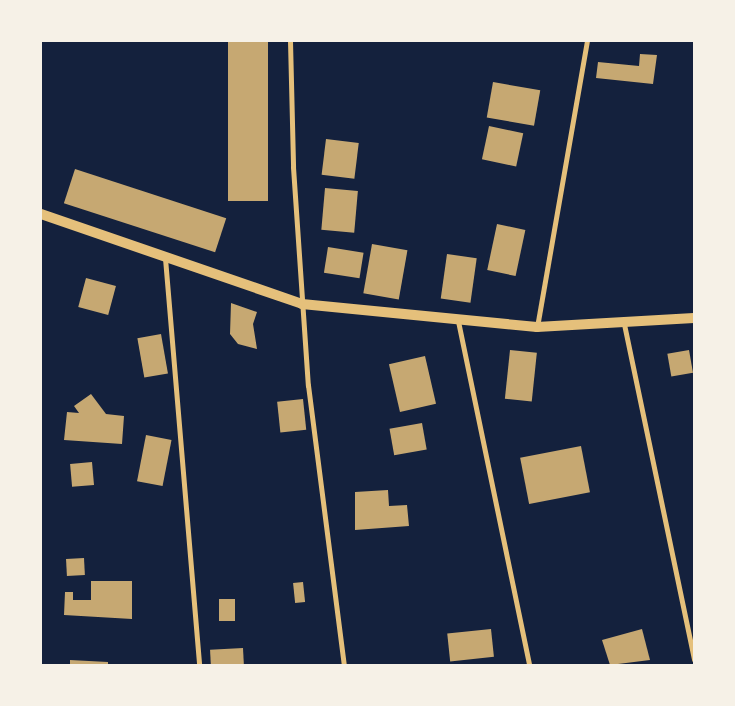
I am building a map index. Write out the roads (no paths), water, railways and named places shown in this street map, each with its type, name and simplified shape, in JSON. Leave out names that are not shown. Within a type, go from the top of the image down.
[{"type":"main road","points":[[41,214],[302,304],[458,321],[537,327],[624,324],[694,318]]},
{"type":"street","points":[[290,41],[302,304],[344,665]]},
{"type":"street","points":[[537,327],[588,41]]},
{"type":"street","points":[[164,258],[199,665]]},
{"type":"street","points":[[458,321],[529,665]]},
{"type":"street","points":[[624,324],[694,660]]}]
